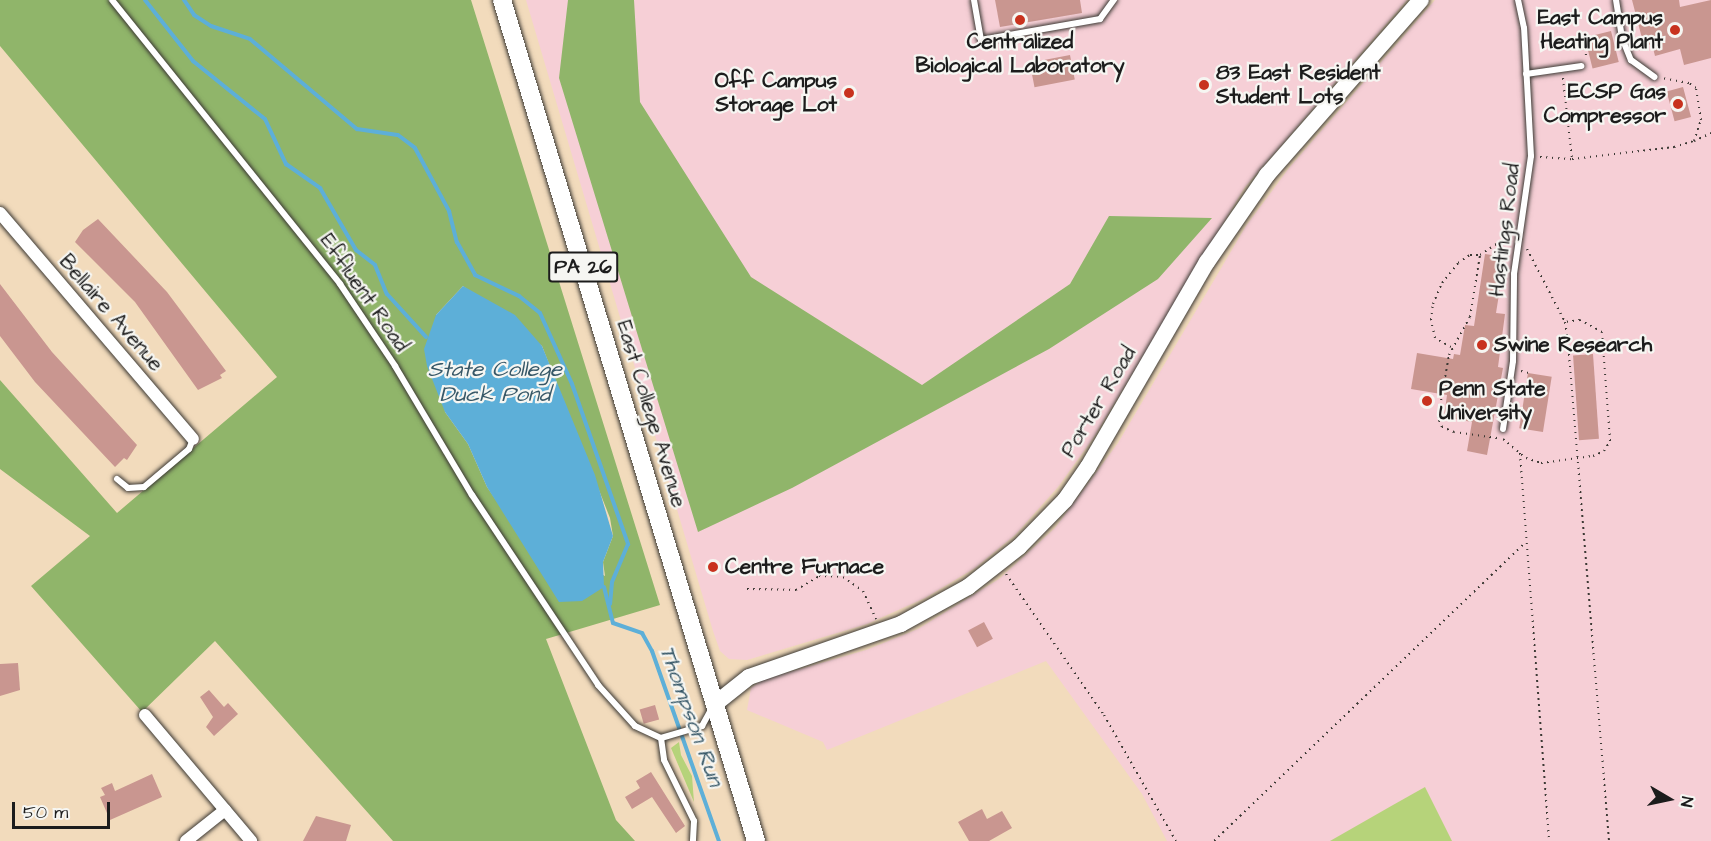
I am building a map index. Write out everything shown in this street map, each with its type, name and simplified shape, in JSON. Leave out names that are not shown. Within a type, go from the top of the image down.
[{"type":"main road","name":"East College Avenue","points":[[502,0],[715,704],[721,735],[756,841]]},
{"type":"street","name":"Porter Road","points":[[715,704],[749,677],[881,633],[938,605],[999,564],[1048,518],[1088,467],[1207,262],[1267,175],[1420,0]]},
{"type":"street","name":"Bellaire Avenue","points":[[0,213],[193,439]]},
{"type":"street","points":[[145,715],[251,841]]},
{"type":"street","points":[[186,841],[225,810]]},
{"type":"lane","name":"Effluent Road","points":[[112,0],[340,284],[598,685],[635,726],[661,738]]},
{"type":"lane","points":[[974,0],[981,40],[1100,20],[1114,0]]},
{"type":"lane","name":"Hastings Road","points":[[1503,429],[1512,369],[1512,300],[1531,156],[1527,74],[1518,0]]},
{"type":"lane","points":[[1616,0],[1622,38],[1631,60],[1654,77]]},
{"type":"lane","points":[[1527,74],[1581,66]]},
{"type":"lane","points":[[117,479],[128,488],[144,487],[189,449],[193,439]]},
{"type":"lane","points":[[693,841],[694,821],[664,760],[661,738],[675,736],[697,728],[715,704]]},
{"type":"path","points":[[1581,66],[1588,64],[1583,42]]},
{"type":"path","points":[[1562,69],[1572,159]]},
{"type":"path","points":[[1654,77],[1689,83],[1696,88],[1701,120],[1694,141]]},
{"type":"path","points":[[1531,156],[1572,159],[1674,147],[1711,133]]},
{"type":"path","points":[[1452,347],[1435,338],[1431,320],[1433,304],[1442,283],[1458,263],[1470,255],[1480,255],[1522,228],[1527,250],[1565,322],[1609,841]]},
{"type":"path","points":[[1480,255],[1470,317],[1452,347],[1438,418],[1442,427],[1503,439],[1520,453],[1541,463],[1576,459],[1604,451],[1610,441],[1602,332],[1580,320],[1565,322]]},
{"type":"path","points":[[1512,369],[1532,374]]},
{"type":"path","points":[[1520,453],[1549,841]]},
{"type":"path","points":[[1214,841],[1525,543]]},
{"type":"path","points":[[999,564],[1104,715],[1176,841]]},
{"type":"path","points":[[747,590],[796,590],[819,576],[843,577],[863,591],[881,633]]},
{"type":"shaded area","points":[[526,0],[1407,0],[1245,187],[1094,437],[1058,487],[1015,535],[975,568],[925,598],[867,624],[747,660],[729,659],[720,651],[713,631]]},
{"type":"shaded area","name":"Penn State University","points":[[1435,0],[1711,0],[1711,841],[1167,841],[1142,794],[1046,661],[827,750],[823,742],[747,710],[751,688],[762,680],[866,650],[918,629],[999,579],[1055,528],[1118,443],[1246,226],[1289,168]]},
{"type":"green space","points":[[0,0],[471,0],[660,605],[546,639],[616,820],[635,841],[393,841],[215,641],[142,712],[31,586],[90,536],[0,469],[0,380],[117,513],[277,377],[0,46]],"holes":[[[463,286],[542,346],[610,518],[613,536],[603,562],[605,576],[516,529],[487,487],[468,444],[445,412],[436,315]]]},
{"type":"green space","points":[[568,0],[634,0],[640,102],[751,277],[922,385],[1070,284],[1109,216],[1212,218],[1158,279],[1049,349],[792,488],[698,532],[559,78]]},
{"type":"green space","points":[[679,742],[681,755],[692,776],[694,802],[671,748]]},
{"type":"green space","points":[[1425,787],[1452,841],[1330,841],[1393,805]]},
{"type":"water","name":"State College Duck Pond","points":[[463,286],[515,315],[542,346],[595,475],[613,536],[603,562],[604,587],[582,601],[559,602],[487,487],[468,444],[445,412],[427,366],[424,349],[436,315]]},
{"type":"building","name":"Centralized Biological Laboratory","points":[[995,0],[1080,0],[1082,13],[1000,27]]},
{"type":"building","name":"East Campus Heating Plant","points":[[1632,0],[1679,0],[1680,7],[1711,0],[1711,58],[1684,65],[1680,49],[1655,56],[1652,44],[1644,46]]},
{"type":"building","points":[[1611,31],[1619,62],[1593,69],[1585,38]]},
{"type":"building","points":[[1070,55],[1075,80],[1035,87],[1030,63]]},
{"type":"building","name":"ECSP Gas Compressor","points":[[1683,87],[1691,117],[1675,121],[1667,91]]},
{"type":"building","points":[[98,219],[167,292],[226,371],[220,375],[222,378],[198,390],[135,302],[75,242],[83,230]]},
{"type":"building","name":"Swine Research","points":[[1485,254],[1505,257],[1496,313],[1505,314],[1498,367],[1503,368],[1487,455],[1467,451],[1472,422],[1444,417],[1447,395],[1411,389],[1417,353],[1453,359],[1454,354],[1460,355],[1465,325],[1474,326]]},
{"type":"building","points":[[0,284],[52,352],[137,445],[127,460],[124,458],[115,467],[35,382],[0,336]]},
{"type":"building","points":[[1593,354],[1599,439],[1579,440],[1573,355]]},
{"type":"building","points":[[1528,373],[1552,377],[1543,432],[1519,428]]},
{"type":"building","points":[[984,622],[993,639],[977,647],[968,630]]},
{"type":"building","points":[[18,663],[20,690],[0,696],[0,664]]},
{"type":"building","points":[[209,690],[224,707],[228,703],[238,714],[214,736],[206,727],[213,717],[200,697]]},
{"type":"building","points":[[655,705],[659,719],[644,724],[640,709]]},
{"type":"building","points":[[651,772],[685,826],[676,833],[652,797],[632,809],[625,797],[640,788],[636,781]]},
{"type":"building","points":[[152,774],[162,797],[110,820],[100,797],[105,795],[101,788],[112,783],[115,791]]},
{"type":"building","points":[[982,809],[987,819],[1002,811],[1012,828],[989,841],[969,841],[958,822]]},
{"type":"building","points":[[316,816],[351,825],[346,841],[303,841]]},
{"type":"waterway","points":[[145,0],[193,61],[265,119],[286,164],[320,188],[356,250],[375,265],[387,294],[426,337]]},
{"type":"waterway","points":[[184,0],[194,15],[211,26],[250,39],[357,129],[398,135],[415,148],[449,211],[457,242],[475,275],[519,296],[540,313],[572,384],[628,544],[612,582],[610,604]]},
{"type":"waterway","name":"Thompson Run","points":[[604,587],[613,623],[642,633],[652,651],[719,841]]},
{"type":"place","name":"Centralized Biological Laboratory","points":[[1020,20]]},
{"type":"place","name":"East Campus Heating Plant","points":[[1675,30]]},
{"type":"place","name":"83 East Resident Student Lots","points":[[1204,85]]},
{"type":"place","name":"Off Campus Storage Lot","points":[[849,93]]},
{"type":"place","name":"ECSP Gas Compressor","points":[[1678,104]]},
{"type":"place","name":"Swine Research","points":[[1482,345]]},
{"type":"place","name":"Penn State University","points":[[1427,401]]},
{"type":"place","name":"Centre Furnace","points":[[713,567]]}]
